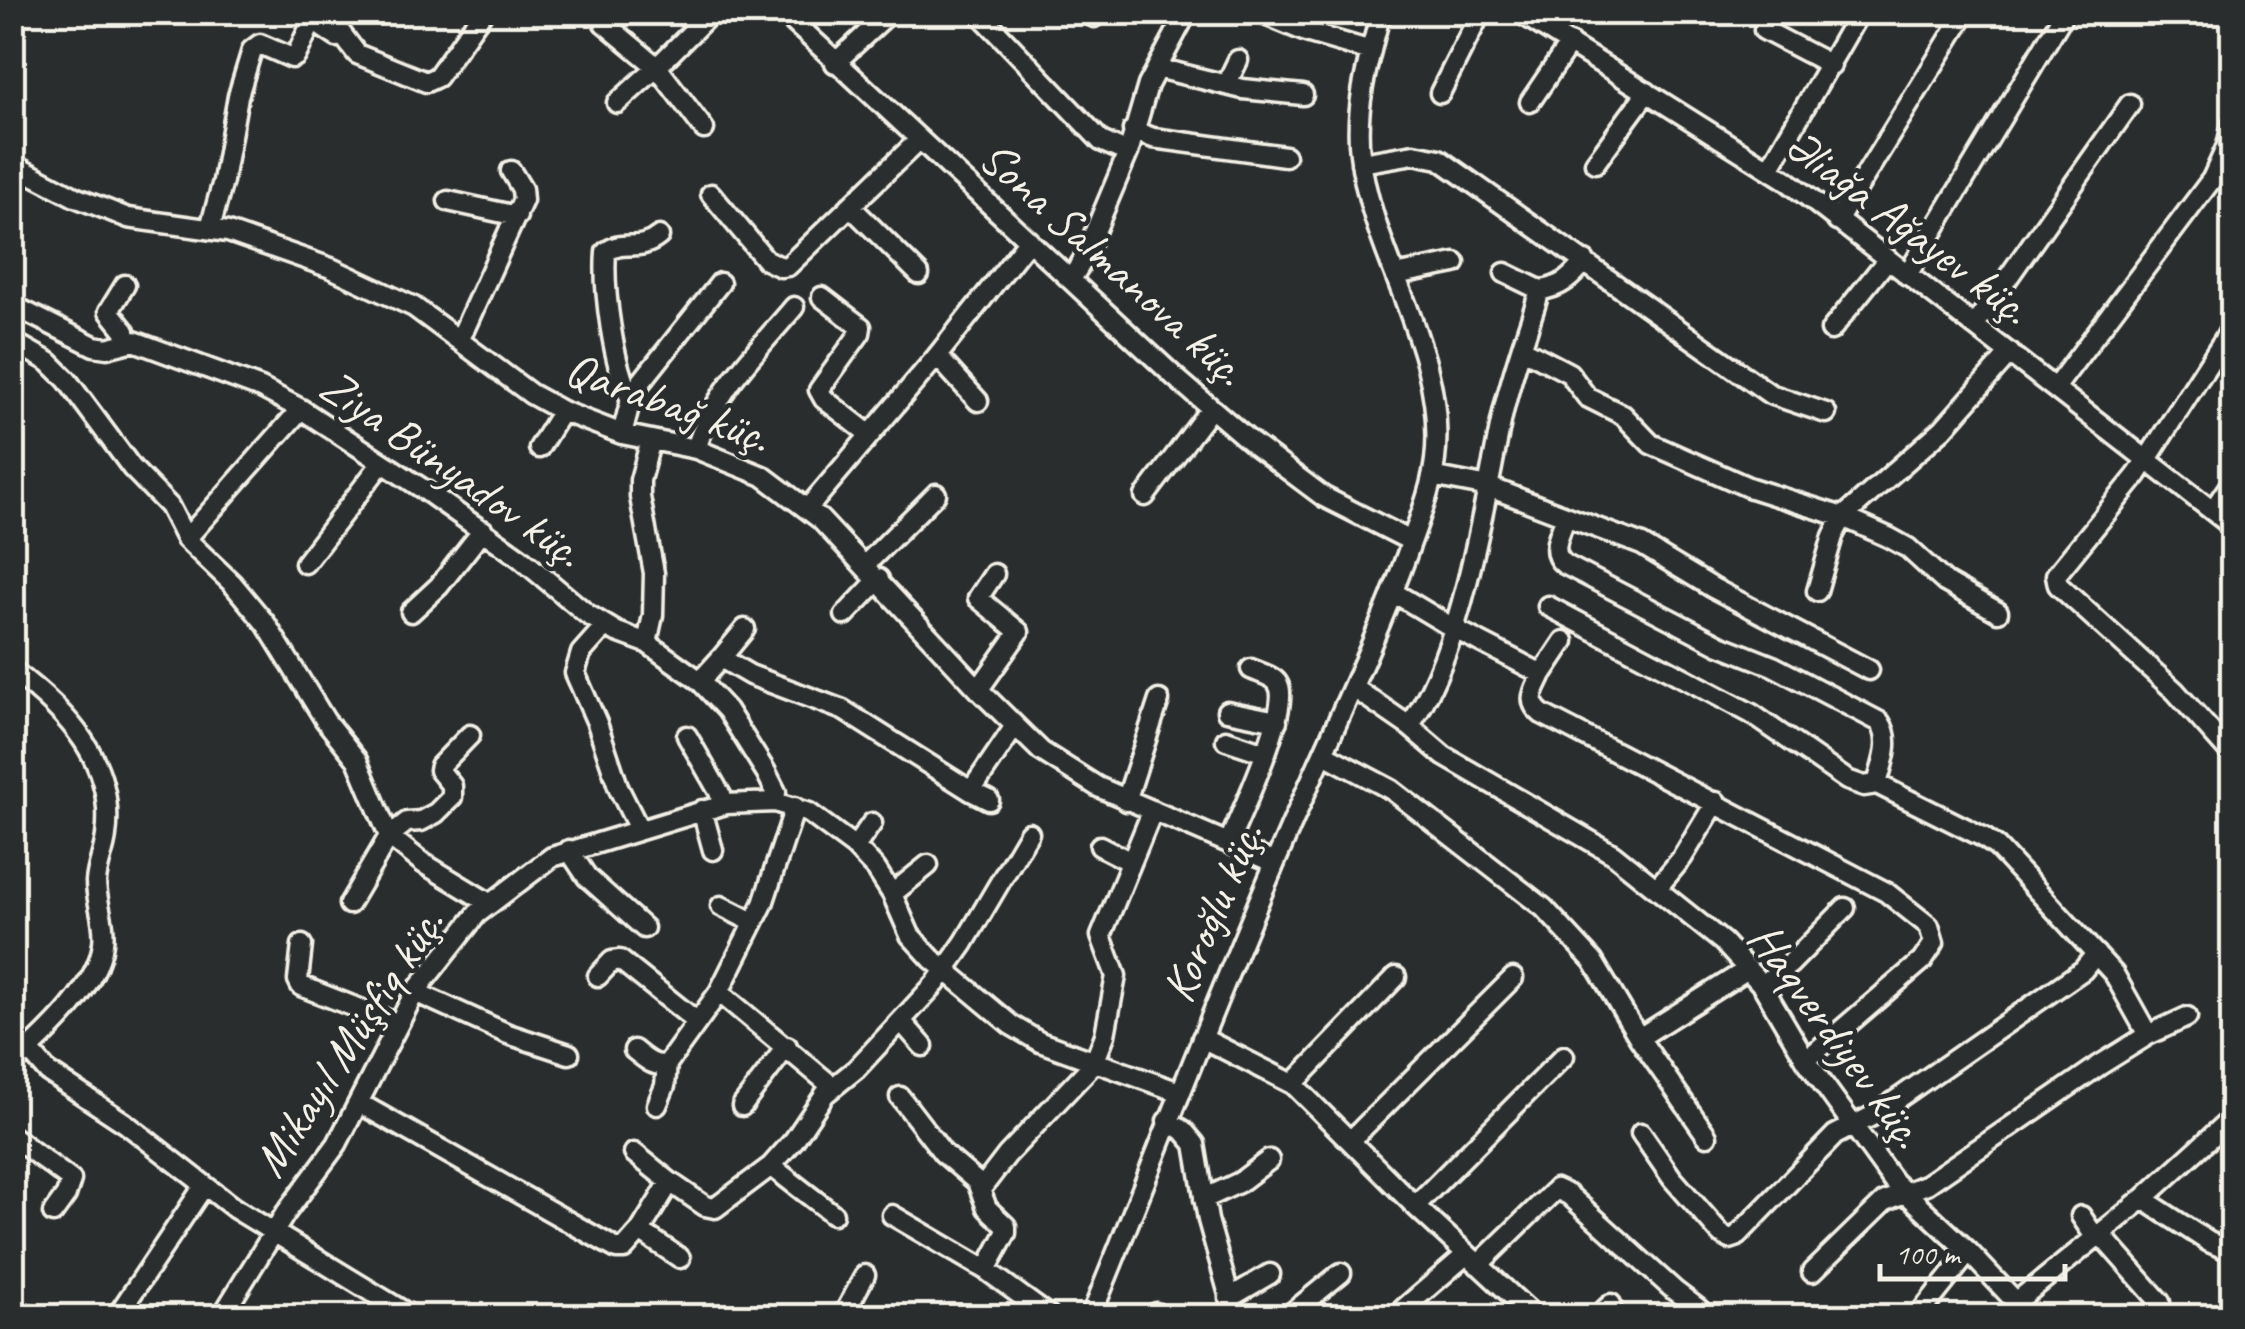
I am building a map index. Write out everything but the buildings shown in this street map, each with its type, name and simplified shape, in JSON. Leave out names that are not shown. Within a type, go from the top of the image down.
[{"type":"street","points":[[325,12],[349,46],[368,60],[426,82],[437,77],[483,12]]},
{"type":"street","points":[[616,103],[712,12]]},
{"type":"street","name":"Sona Salmanova küç.","points":[[783,12],[1211,408],[1295,478],[1350,512],[1411,541]]},
{"type":"street","points":[[835,63],[890,12]]},
{"type":"street","points":[[978,12],[1102,141],[1128,153]]},
{"type":"street","points":[[1086,12],[1094,16],[1100,12]]},
{"type":"street","points":[[1072,278],[1128,153],[1156,68],[1188,12]]},
{"type":"street","name":"Koroğlu küç.","points":[[1091,1316],[1167,1121],[1393,592],[1432,476],[1437,431],[1435,395],[1368,196],[1361,163],[1359,123],[1381,12]]},
{"type":"street","points":[[1440,93],[1481,12]]},
{"type":"street","name":"Əliağa Ağayev küç.","points":[[1519,12],[1769,169],[2232,526]]},
{"type":"street","points":[[1550,30],[1562,12]]},
{"type":"street","points":[[1769,169],[1859,12]]},
{"type":"street","points":[[1837,221],[1966,12]]},
{"type":"street","points":[[1906,275],[2065,12]]},
{"type":"street","points":[[1262,13],[1371,51]]},
{"type":"street","points":[[210,228],[238,96],[252,50],[260,44],[292,58],[311,24],[316,23],[337,37],[342,35]]},
{"type":"street","points":[[604,24],[657,67],[704,129]]},
{"type":"street","points":[[1764,30],[1831,66]]},
{"type":"street","points":[[1530,102],[1570,43]]},
{"type":"street","points":[[1226,85],[1238,60]]},
{"type":"street","points":[[1156,68],[1226,85],[1303,95]]},
{"type":"street","points":[[1596,164],[1648,92]]},
{"type":"street","points":[[1974,326],[2130,104]]},
{"type":"street","points":[[2055,388],[2212,179],[2232,124]]},
{"type":"street","points":[[1133,130],[1153,138],[1285,156]]},
{"type":"street","points":[[711,194],[766,260],[781,267],[797,259],[918,140]]},
{"type":"street","points":[[1361,163],[1414,154],[1440,160],[1770,394],[1826,413]]},
{"type":"street","name":"Qarabağ küç.","points":[[12,164],[75,197],[128,218],[210,228],[250,238],[367,284],[414,307],[521,387],[562,411],[622,434],[696,449],[763,476],[808,508],[979,689],[1068,770],[1126,801],[1275,863]]},
{"type":"street","points":[[460,339],[523,200],[511,171]]},
{"type":"street","points":[[448,201],[517,216]]},
{"type":"street","points":[[850,206],[920,274]]},
{"type":"street","points":[[631,398],[622,382],[613,340],[606,252],[616,246],[643,247],[659,236]]},
{"type":"street","points":[[808,508],[1029,240]]},
{"type":"street","points":[[1832,330],[1888,260]]},
{"type":"street","points":[[1506,274],[1540,290],[1551,289],[1570,280],[1585,262]]},
{"type":"street","points":[[1394,275],[1454,263]]},
{"type":"street","points":[[622,434],[631,398],[720,282]]},
{"type":"street","points":[[125,285],[109,311],[124,331],[126,341]]},
{"type":"street","points":[[1409,726],[1430,694],[1453,628],[1489,487],[1501,417],[1540,290]]},
{"type":"street","points":[[822,297],[861,327],[860,334],[819,390],[824,399],[869,434]]},
{"type":"street","name":"Ziya Bünyadov küç.","points":[[12,304],[94,346],[106,348],[134,341],[260,388],[302,409],[482,530],[605,626],[647,643],[700,681],[727,710],[766,772],[776,792],[776,802]]},
{"type":"street","points":[[696,449],[702,426],[714,406],[794,307]]},
{"type":"street","points":[[2232,327],[2146,461],[2060,567],[2056,580],[2175,690],[2232,755]]},
{"type":"street","points":[[12,341],[49,362],[67,380],[132,468],[169,506],[186,538],[232,584],[282,646],[324,720],[357,760],[389,836],[422,863],[489,903]]},
{"type":"street","points":[[1522,350],[1569,374],[1588,397],[1622,415],[1651,444],[1748,487],[1843,517],[1908,548],[1944,582],[1998,612]]},
{"type":"street","points":[[1817,591],[1833,536],[1843,517],[1942,430],[2010,353]]},
{"type":"street","points":[[937,356],[978,401]]},
{"type":"street","points":[[1145,496],[1211,408]]},
{"type":"street","points":[[186,538],[302,409]]},
{"type":"street","points":[[539,448],[562,411]]},
{"type":"street","points":[[647,643],[653,615],[654,573],[640,480],[651,440]]},
{"type":"street","points":[[305,563],[381,464]]},
{"type":"street","points":[[1432,476],[1489,487],[1642,545],[1713,588],[1868,670]]},
{"type":"street","points":[[2213,510],[2232,482]]},
{"type":"street","points":[[845,616],[872,572],[936,494]]},
{"type":"street","points":[[1566,516],[1555,551],[1564,564],[1880,722],[1885,728],[1886,746],[1876,784]]},
{"type":"street","points":[[411,612],[439,586],[482,530]]},
{"type":"street","points":[[979,689],[1019,632],[978,598],[994,574]]},
{"type":"street","points":[[1393,592],[1542,674]]},
{"type":"street","points":[[1548,606],[1752,714],[1847,780],[1864,786],[1876,784],[1997,847],[2096,954],[2128,995],[2148,1035]]},
{"type":"street","points":[[605,626],[581,653],[575,673],[619,789],[639,829]]},
{"type":"street","points":[[700,681],[745,628]]},
{"type":"street","points":[[1564,641],[1531,698],[1536,710],[1886,892],[1913,912],[1933,934],[1934,943],[1922,961],[1806,1060]]},
{"type":"street","points":[[720,658],[750,675],[844,710],[988,800]]},
{"type":"street","points":[[1229,842],[1277,721],[1279,686],[1275,680],[1251,669]]},
{"type":"street","points":[[12,670],[50,698],[81,734],[99,777],[106,816],[106,838],[96,883],[104,935],[100,957],[56,1025],[12,1065]]},
{"type":"street","name":"Haqverdiyev küç.","points":[[1354,688],[1444,756],[1517,801],[1587,837],[1723,942],[1762,986],[1806,1060],[1904,1193],[1969,1252],[2010,1309],[2143,1200],[2232,1118]]},
{"type":"street","points":[[1126,801],[1159,700]]},
{"type":"street","points":[[1227,711],[1277,721]]},
{"type":"street","points":[[971,791],[1016,726]]},
{"type":"street","points":[[350,904],[389,836],[406,822],[436,812],[452,797],[452,786],[438,770],[470,735]]},
{"type":"street","points":[[687,736],[726,804]]},
{"type":"street","points":[[1226,740],[1265,753]]},
{"type":"street","points":[[1324,754],[1392,790],[1544,908],[1592,960],[1707,1136]]},
{"type":"street","name":"Mikayıl Müşfiq küç.","points":[[222,1316],[296,1198],[325,1165],[431,968],[489,903],[541,864],[569,850],[726,804],[776,802],[795,807],[823,823],[876,869],[910,935],[1024,1034],[1180,1092]]},
{"type":"street","points":[[1657,888],[1682,858],[1716,802]]},
{"type":"street","points":[[658,1105],[667,1064],[719,992],[769,890],[795,807]]},
{"type":"street","points":[[702,810],[713,850]]},
{"type":"street","points":[[981,1189],[1007,1155],[1094,1063],[1105,1035],[1116,976],[1102,936],[1152,812]]},
{"type":"street","points":[[855,847],[872,824]]},
{"type":"street","points":[[634,1153],[705,1206],[716,1208],[771,1166],[832,1087],[856,1069],[946,970],[1028,834]]},
{"type":"street","points":[[1100,846],[1131,862]]},
{"type":"street","points":[[569,850],[588,877],[644,928]]},
{"type":"street","points":[[892,894],[928,865]]},
{"type":"street","points":[[721,906],[754,922]]},
{"type":"street","points":[[1762,986],[1846,908]]},
{"type":"street","points":[[302,946],[298,980],[301,986],[398,1024]]},
{"type":"street","points":[[1641,1133],[1672,1178],[1720,1234],[1730,1239],[1743,1231],[1835,1135],[1876,1114],[2083,970],[2096,954]]},
{"type":"street","points":[[598,976],[612,962],[620,960],[696,1021]]},
{"type":"street","points":[[1640,1038],[1748,968]]},
{"type":"street","points":[[1293,1084],[1396,977]]},
{"type":"street","points":[[1350,1141],[1513,978]]},
{"type":"street","points":[[416,992],[508,1034],[569,1054]]},
{"type":"street","points":[[719,992],[788,1046],[832,1087]]},
{"type":"street","points":[[1812,1272],[1878,1206],[1927,1184],[2148,1035],[2187,1017]]},
{"type":"street","points":[[901,1021],[923,1046]]},
{"type":"street","points":[[1202,1038],[1293,1084],[1415,1206],[1534,1316]]},
{"type":"street","points":[[742,1106],[788,1046]]},
{"type":"street","points":[[634,1050],[649,1062],[667,1064]]},
{"type":"street","points":[[30,1051],[48,1072],[125,1123],[204,1186],[411,1316]]},
{"type":"street","points":[[1415,1206],[1564,1056]]},
{"type":"street","points":[[900,1097],[943,1152],[981,1189],[987,1208],[1006,1226],[986,1270]]},
{"type":"street","points":[[359,1102],[617,1248],[630,1246],[670,1182]]},
{"type":"street","points":[[1167,1121],[1183,1130],[1195,1144],[1204,1199],[1232,1307],[1270,1274]]},
{"type":"street","points":[[12,1136],[71,1180],[53,1213]]},
{"type":"street","points":[[1204,1199],[1240,1182],[1269,1160]]},
{"type":"street","points":[[771,1166],[833,1214]]},
{"type":"street","points":[[117,1316],[204,1186]]},
{"type":"street","points":[[1395,1316],[1472,1260],[1556,1189],[1569,1195],[1675,1292],[1708,1316]]},
{"type":"street","points":[[2143,1200],[2232,1252]]},
{"type":"street","points":[[892,1215],[986,1270],[1050,1316]]},
{"type":"street","points":[[2081,1216],[2160,1302]]},
{"type":"street","points":[[640,1231],[680,1258]]},
{"type":"street","points":[[1918,1316],[1969,1252]]},
{"type":"street","points":[[1288,1316],[1341,1273]]},
{"type":"street","points":[[843,1316],[865,1275]]},
{"type":"street","points":[[23,1316],[38,1316]]}]
